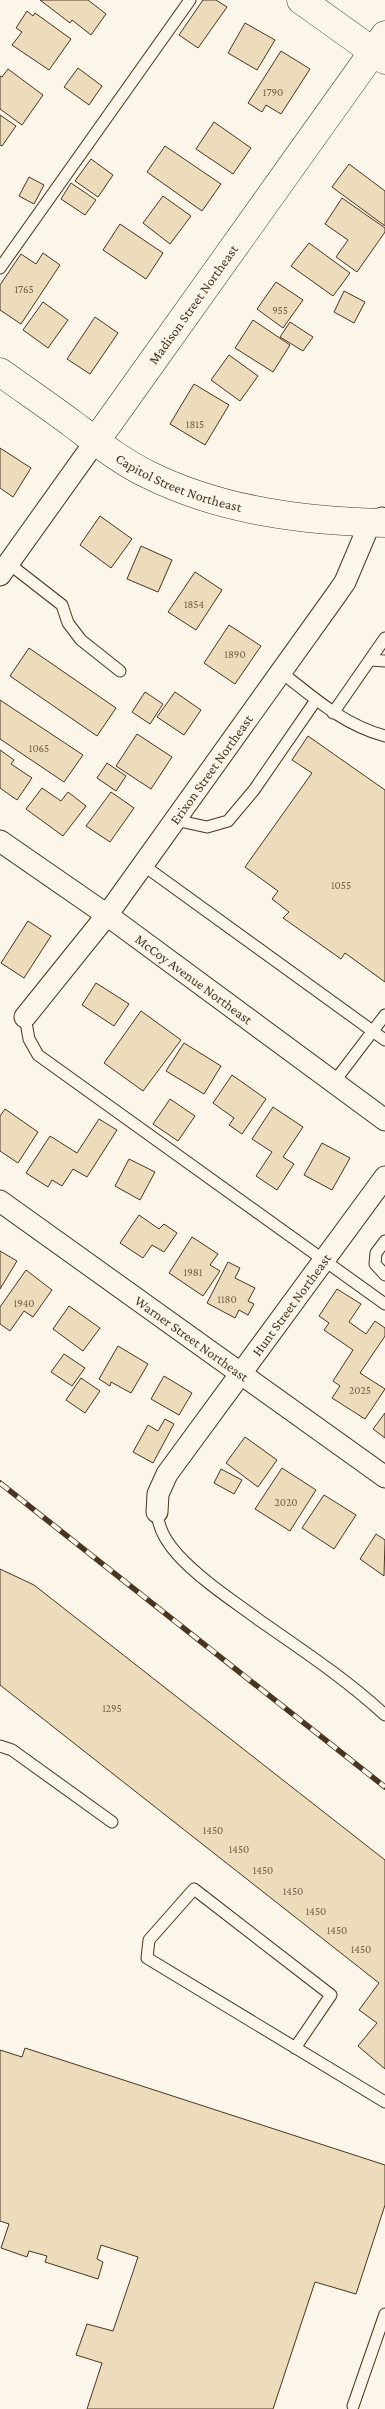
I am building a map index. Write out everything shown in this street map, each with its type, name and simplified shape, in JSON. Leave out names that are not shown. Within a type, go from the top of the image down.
[{"type":"main road","points":[[311,3],[381,49]]},
{"type":"main road","name":"Madison Street Northeast","points":[[95,442],[381,49]]},
{"type":"main road","name":"Capitol Street Northeast","points":[[0,372],[95,442],[148,475],[206,498],[282,514],[327,520],[380,521]]},
{"type":"street","name":"Madison Street Northeast","points":[[4,569],[95,442]]},
{"type":"street","name":"Erixon Street Northeast","points":[[25,1017],[107,915],[143,865],[345,582],[380,521]]},
{"type":"street","name":"McCoy Avenue Northeast","points":[[0,841],[107,915],[385,1120]]},
{"type":"street","name":"Hunt Street Northeast","points":[[157,1512],[158,1494],[167,1474],[385,1177]]},
{"type":"street","name":"Warner Street Northeast","points":[[0,1201],[385,1477]]},
{"type":"lane","points":[[0,268],[190,0]]},
{"type":"lane","points":[[4,569],[62,605],[68,623],[81,640],[120,671]]},
{"type":"lane","points":[[333,713],[385,638]]},
{"type":"lane","points":[[370,660],[385,661]]},
{"type":"lane","points":[[281,672],[333,713],[366,731],[385,736]]},
{"type":"lane","points":[[175,820],[208,827],[228,821],[254,790],[316,700]]},
{"type":"lane","points":[[143,865],[385,1040]]},
{"type":"lane","points":[[334,1082],[385,1015]]},
{"type":"lane","points":[[25,1017],[28,1040],[38,1055],[385,1304]]},
{"type":"lane","points":[[385,1241],[376,1253],[375,1264],[385,1275]]},
{"type":"lane","points":[[157,1512],[157,1522],[163,1534],[179,1556],[226,1596],[360,1692],[385,1715]]},
{"type":"lane","points":[[0,1746],[12,1750],[112,1822]]},
{"type":"lane","points":[[295,2048],[331,1995],[194,1890],[149,1940],[147,1958],[295,2048],[385,2102]]},
{"type":"lane","points":[[365,2409],[353,2407],[385,2314]]},
{"type":"building","points":[[40,0],[88,0],[106,14],[91,35],[72,20],[70,23]]},
{"type":"building","points":[[203,0],[216,0],[227,7],[198,48],[179,35]]},
{"type":"building","points":[[27,11],[33,16],[35,13],[71,39],[49,70],[12,45],[22,32],[16,28]]},
{"type":"building","points":[[245,23],[275,40],[257,70],[228,53]]},
{"type":"building","points":[[281,51],[310,69],[281,114],[266,105],[262,112],[248,103]]},
{"type":"building","points":[[78,68],[102,86],[89,105],[64,87]]},
{"type":"building","points":[[8,69],[43,95],[22,125],[0,109],[0,76],[2,77]]},
{"type":"building","points":[[0,115],[16,126],[2,146],[0,145]]},
{"type":"building","points":[[214,122],[251,148],[233,174],[196,149]]},
{"type":"building","points":[[165,146],[221,184],[202,211],[147,172]]},
{"type":"building","points":[[91,159],[113,175],[98,197],[75,181]]},
{"type":"building","points":[[349,164],[385,191],[385,226],[332,187]]},
{"type":"building","points":[[29,177],[44,185],[34,204],[19,196]]},
{"type":"building","points":[[71,183],[96,200],[85,215],[61,199]]},
{"type":"building","points":[[163,196],[191,216],[170,244],[143,223]]},
{"type":"building","points":[[342,198],[385,228],[385,232],[357,272],[336,257],[348,240],[325,224]]},
{"type":"building","points":[[120,224],[163,253],[146,279],[103,250]]},
{"type":"building","points":[[309,243],[350,273],[333,296],[291,266]]},
{"type":"building","points":[[43,253],[60,265],[21,324],[0,310],[0,285],[21,254],[36,264]]},
{"type":"building","points":[[276,282],[303,300],[283,328],[257,309]]},
{"type":"building","points":[[344,291],[365,302],[354,323],[334,312]]},
{"type":"building","points":[[43,302],[68,320],[48,348],[23,330]]},
{"type":"building","points":[[95,317],[118,333],[90,374],[67,359]]},
{"type":"building","points":[[253,320],[290,345],[273,372],[235,348]]},
{"type":"building","points":[[290,322],[313,337],[303,351],[280,337]]},
{"type":"building","points":[[229,355],[258,376],[240,401],[211,380]]},
{"type":"building","points":[[194,384],[229,405],[205,445],[170,424]]},
{"type":"building","points":[[0,448],[31,468],[13,497],[0,488]]},
{"type":"building","points":[[100,516],[132,539],[111,568],[80,545]]},
{"type":"building","points":[[141,546],[172,560],[158,592],[127,579]]},
{"type":"building","points":[[195,572],[222,590],[196,630],[168,612]]},
{"type":"building","points":[[229,625],[261,646],[235,684],[204,663]]},
{"type":"building","points":[[29,648],[116,708],[97,736],[10,676]]},
{"type":"building","points":[[145,692],[163,704],[150,724],[132,712]]},
{"type":"building","points":[[175,692],[201,710],[184,735],[157,717]]},
{"type":"building","points":[[0,700],[83,755],[64,782],[0,739]]},
{"type":"building","points":[[137,734],[172,757],[151,789],[116,766]]},
{"type":"building","points":[[308,736],[385,790],[385,982],[345,953],[341,959],[283,918],[289,912],[272,899],[278,891],[245,867],[312,773],[292,760]]},
{"type":"building","points":[[0,750],[14,760],[11,764],[32,778],[17,800],[0,788]]},
{"type":"building","points":[[107,763],[126,776],[116,791],[97,778]]},
{"type":"building","points":[[42,788],[61,801],[68,792],[86,806],[63,836],[26,809]]},
{"type":"building","points":[[111,792],[134,808],[110,842],[86,826]]},
{"type":"building","points":[[28,921],[51,936],[24,978],[1,963]]},
{"type":"building","points":[[96,983],[129,1004],[114,1026],[82,1005]]},
{"type":"building","points":[[141,1011],[181,1040],[143,1091],[104,1063]]},
{"type":"building","points":[[184,1043],[221,1066],[204,1094],[166,1071]]},
{"type":"building","points":[[232,1075],[266,1099],[242,1134],[229,1125],[234,1118],[213,1103]]},
{"type":"building","points":[[170,1099],[195,1116],[178,1141],[153,1124]]},
{"type":"building","points":[[273,1107],[303,1127],[283,1157],[294,1164],[277,1190],[256,1176],[272,1152],[252,1139]]},
{"type":"building","points":[[5,1109],[38,1132],[18,1163],[0,1151],[0,1116]]},
{"type":"building","points":[[99,1119],[117,1130],[87,1177],[73,1169],[62,1186],[52,1180],[48,1187],[26,1173],[50,1136],[77,1153]]},
{"type":"building","points":[[322,1143],[350,1158],[332,1190],[304,1175]]},
{"type":"building","points":[[129,1159],[155,1172],[140,1200],[115,1186]]},
{"type":"building","points":[[139,1215],[159,1229],[164,1224],[177,1233],[164,1252],[152,1245],[143,1258],[120,1243]]},
{"type":"building","points":[[192,1237],[218,1254],[210,1265],[220,1271],[203,1296],[169,1273]]},
{"type":"building","points":[[0,1251],[17,1261],[0,1289]]},
{"type":"building","points":[[228,1262],[240,1268],[235,1278],[255,1288],[248,1301],[254,1304],[248,1315],[239,1310],[235,1318],[207,1303]]},
{"type":"building","points":[[26,1270],[52,1290],[33,1317],[24,1311],[10,1331],[0,1324],[0,1307]]},
{"type":"building","points":[[337,1289],[361,1304],[349,1322],[366,1334],[375,1321],[385,1328],[385,1336],[360,1373],[385,1389],[365,1419],[332,1398],[340,1386],[333,1381],[353,1350],[324,1330],[329,1323],[319,1316]]},
{"type":"building","points":[[69,1306],[100,1328],[83,1351],[53,1329]]},
{"type":"building","points":[[118,1346],[148,1364],[131,1393],[111,1382],[110,1386],[99,1379]]},
{"type":"building","points":[[64,1354],[85,1368],[72,1386],[51,1372]]},
{"type":"building","points":[[164,1376],[192,1393],[179,1415],[151,1399]]},
{"type":"building","points":[[81,1378],[100,1391],[85,1413],[66,1400]]},
{"type":"building","points":[[385,1413],[385,1438],[373,1429]]},
{"type":"building","points":[[165,1419],[174,1424],[153,1463],[133,1452],[148,1425],[158,1431]]},
{"type":"building","points":[[245,1437],[277,1460],[258,1487],[226,1463]]},
{"type":"building","points":[[282,1468],[316,1490],[290,1531],[255,1509]]},
{"type":"building","points":[[221,1469],[242,1480],[234,1494],[214,1483]]},
{"type":"building","points":[[324,1495],[356,1515],[334,1549],[302,1528]]},
{"type":"building","points":[[376,1534],[385,1540],[384,1576],[360,1559]]},
{"type":"building","points":[[0,1569],[34,1585],[385,1860],[385,2069],[358,2046],[377,2023],[359,2010],[379,1983],[0,1685]]},
{"type":"building","points":[[25,2048],[385,2165],[385,2205],[356,2294],[315,2282],[273,2409],[87,2409],[102,2363],[76,2355],[87,2324],[113,2331],[138,2257],[101,2245],[97,2259],[103,2262],[98,2279],[45,2262],[47,2256],[29,2251],[27,2257],[1,2248],[9,2224],[0,2221],[0,2050],[22,2057]]},
{"type":"railway","points":[[0,1483],[385,1787]]}]
